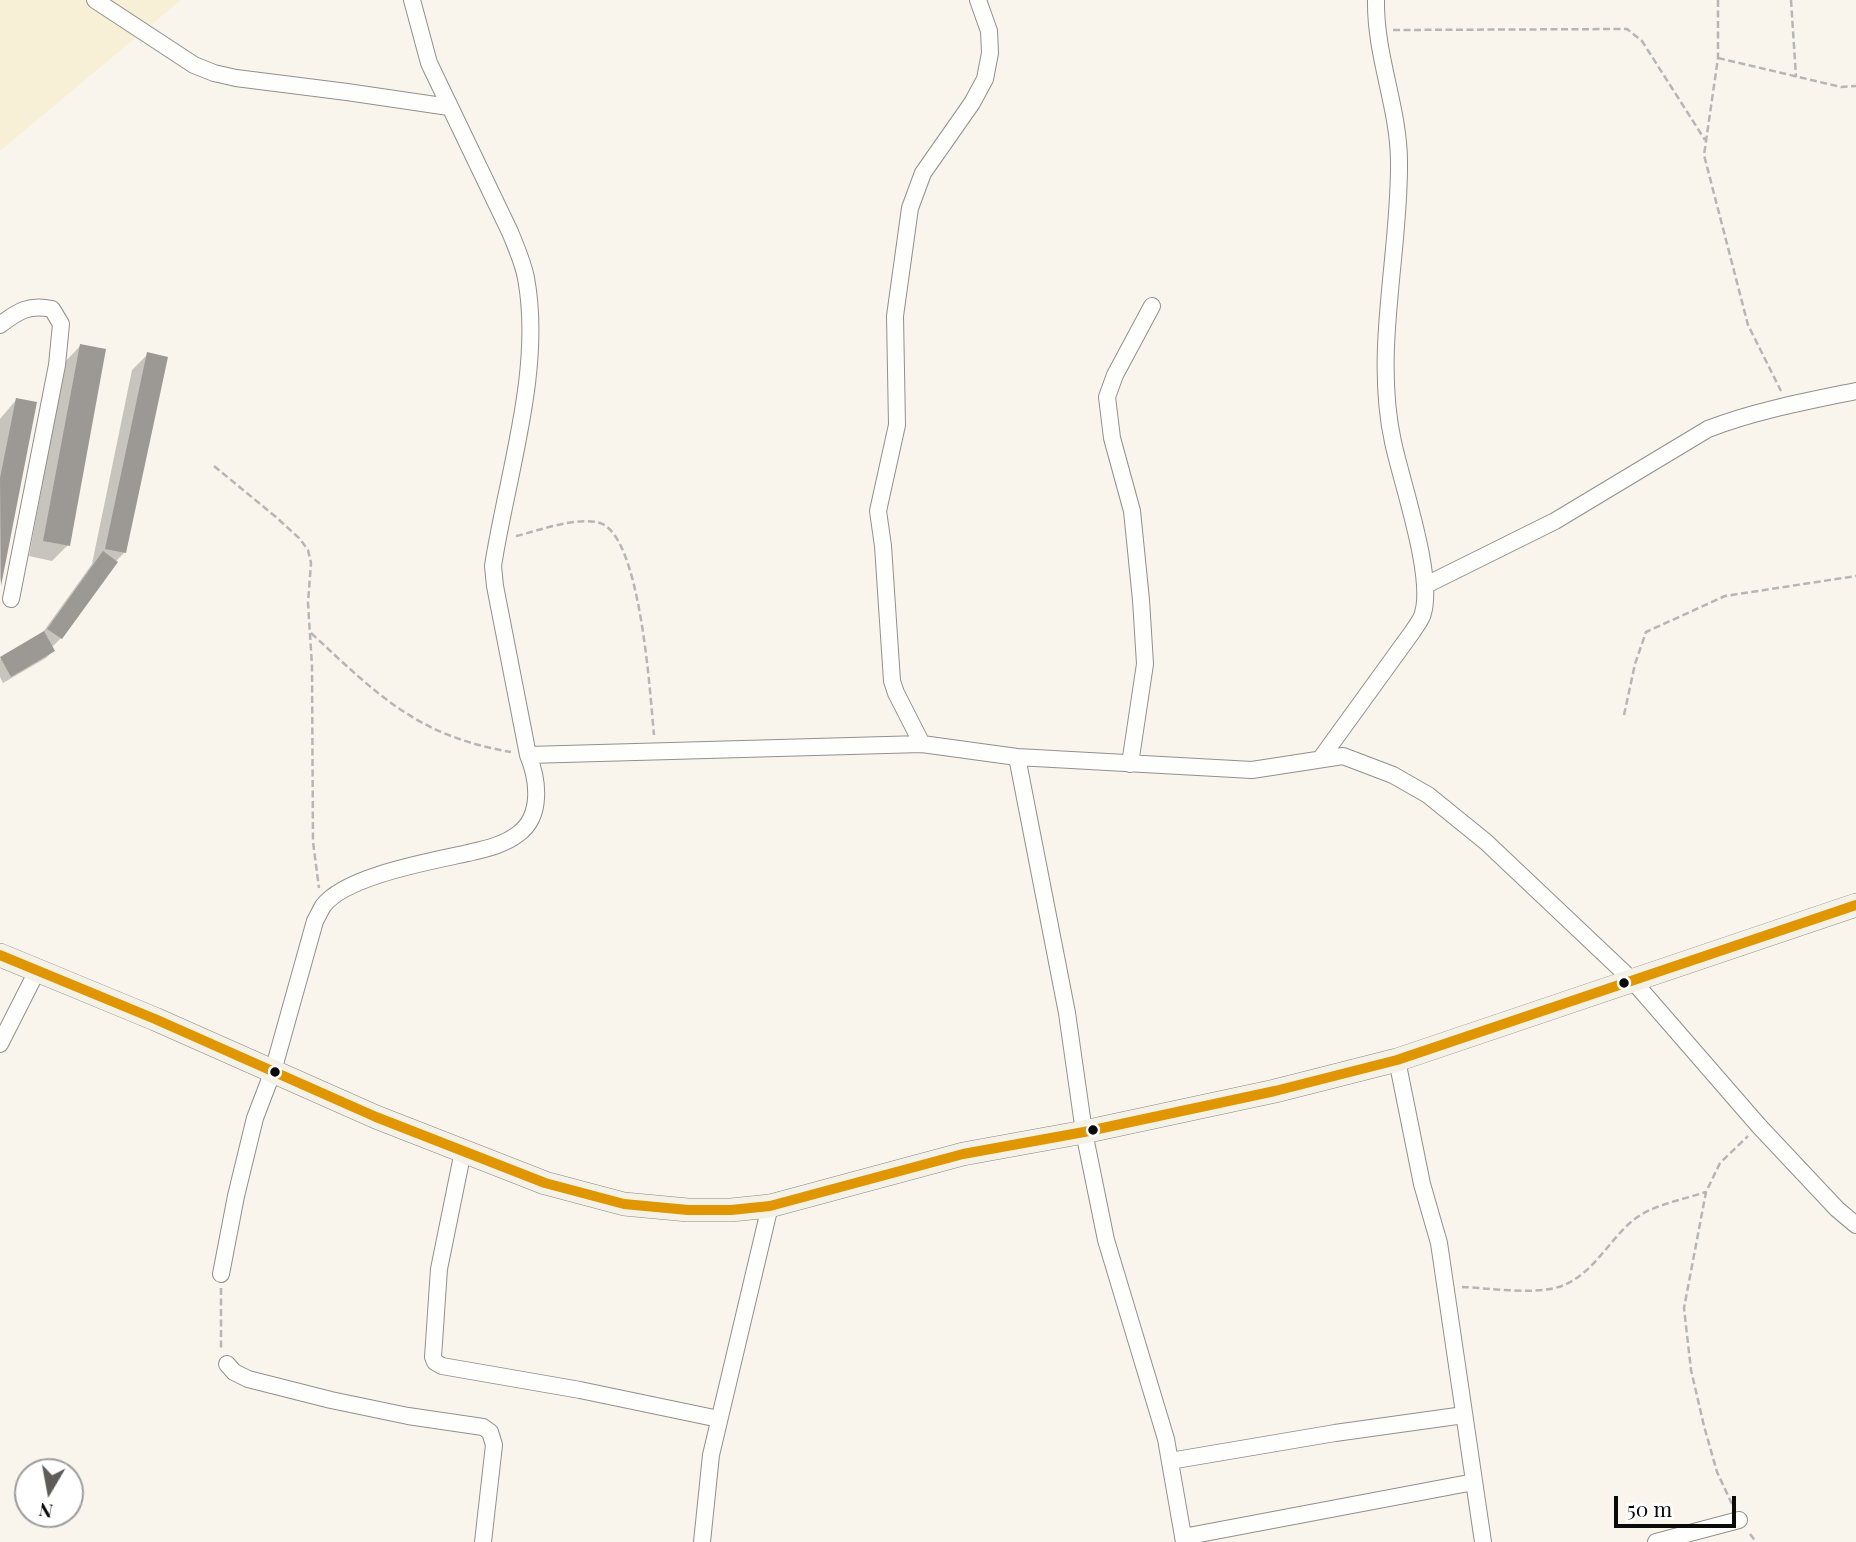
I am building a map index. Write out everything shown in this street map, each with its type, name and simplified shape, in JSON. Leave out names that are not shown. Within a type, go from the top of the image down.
[{"type":"street","points":[[95,0],[194,65],[214,73],[449,107]]},
{"type":"street","points":[[221,1274],[255,1118],[272,1071],[315,920],[324,905],[340,892],[390,871],[487,848],[520,833],[530,821],[537,790],[493,566],[518,440],[530,338],[529,299],[522,260],[429,63],[412,0]]},
{"type":"street","points":[[922,744],[892,681],[883,546],[878,511],[897,425],[895,316],[910,208],[923,173],[972,103],[985,79],[990,53],[989,31],[978,0]]},
{"type":"street","points":[[1321,758],[1423,615],[1426,585],[1392,440],[1388,412],[1388,325],[1399,160],[1397,131],[1381,60],[1376,0]]},
{"type":"street","points":[[0,325],[14,314],[36,305],[52,309],[61,324],[57,365],[11,599]]},
{"type":"street","points":[[1130,764],[1145,664],[1144,647],[1132,511],[1112,438],[1107,397],[1115,375],[1152,306]]},
{"type":"street","points":[[1426,585],[1555,521],[1708,429],[1789,406],[1856,391]]},
{"type":"street","points":[[528,755],[922,744],[1017,757],[1252,770],[1343,756],[1369,764],[1427,795],[1486,842],[1633,981],[1759,1126],[1837,1209],[1856,1225]]},
{"type":"street","points":[[1017,757],[1067,1013],[1084,1132],[1106,1240],[1166,1439],[1184,1539],[1474,1482]]},
{"type":"street","points":[[0,956],[155,1019],[376,1117],[545,1182],[624,1204],[688,1210],[731,1210],[770,1206],[963,1154],[1084,1132],[1275,1091],[1397,1060],[1856,905]]},
{"type":"street","points":[[0,1044],[37,971]]},
{"type":"street","points":[[1397,1060],[1422,1184],[1439,1243],[1483,1542]]},
{"type":"street","points":[[463,1151],[439,1269],[434,1322],[435,1362],[442,1366],[580,1390],[719,1419]]},
{"type":"street","points":[[702,1542],[706,1486],[719,1419],[770,1206]]},
{"type":"street","points":[[227,1364],[234,1372],[248,1378],[331,1400],[408,1416],[484,1427],[491,1432],[494,1445],[483,1542]]},
{"type":"street","points":[[1170,1461],[1335,1433],[1464,1415]]},
{"type":"street","points":[[1656,1542],[1739,1520]]},
{"type":"path","points":[[1718,0],[1718,58],[1704,155],[1748,325],[1789,406]]},
{"type":"path","points":[[1791,0],[1796,77]]},
{"type":"path","points":[[1378,30],[1627,29],[1642,41],[1705,140]]},
{"type":"path","points":[[1718,58],[1841,87],[1856,86]]},
{"type":"path","points":[[214,466],[276,517],[309,550],[313,842],[318,886],[324,905]]},
{"type":"path","points":[[497,541],[580,521],[598,522],[617,536],[640,605],[656,752]]},
{"type":"path","points":[[1623,715],[1646,632],[1725,596],[1856,576]]},
{"type":"path","points":[[311,633],[374,691],[426,727],[480,747],[528,755]]},
{"type":"path","points":[[1756,1542],[1739,1520],[1717,1472],[1691,1370],[1684,1308],[1706,1192],[1720,1163],[1759,1126]]},
{"type":"path","points":[[1445,1287],[1539,1290],[1564,1286],[1580,1275],[1632,1221],[1651,1210],[1706,1192]]},
{"type":"path","points":[[221,1274],[220,1340],[227,1364]]},
{"type":"shaded area","points":[[0,0],[181,0],[0,151]]},
{"type":"building","points":[[80,344],[106,349],[70,546],[43,541]]},
{"type":"building","points":[[147,352],[168,357],[126,553],[105,549]]},
{"type":"building","points":[[16,398],[37,402],[1,586],[0,478]]},
{"type":"building","points":[[103,551],[118,562],[62,639],[47,629]]},
{"type":"building","points":[[44,631],[55,651],[11,677],[0,657]]},
{"type":"transit line","points":[[0,955],[155,1019],[376,1117],[545,1183],[624,1204],[688,1210],[731,1210],[770,1206],[963,1154],[1084,1132],[1275,1091],[1397,1060],[1856,905]]}]
